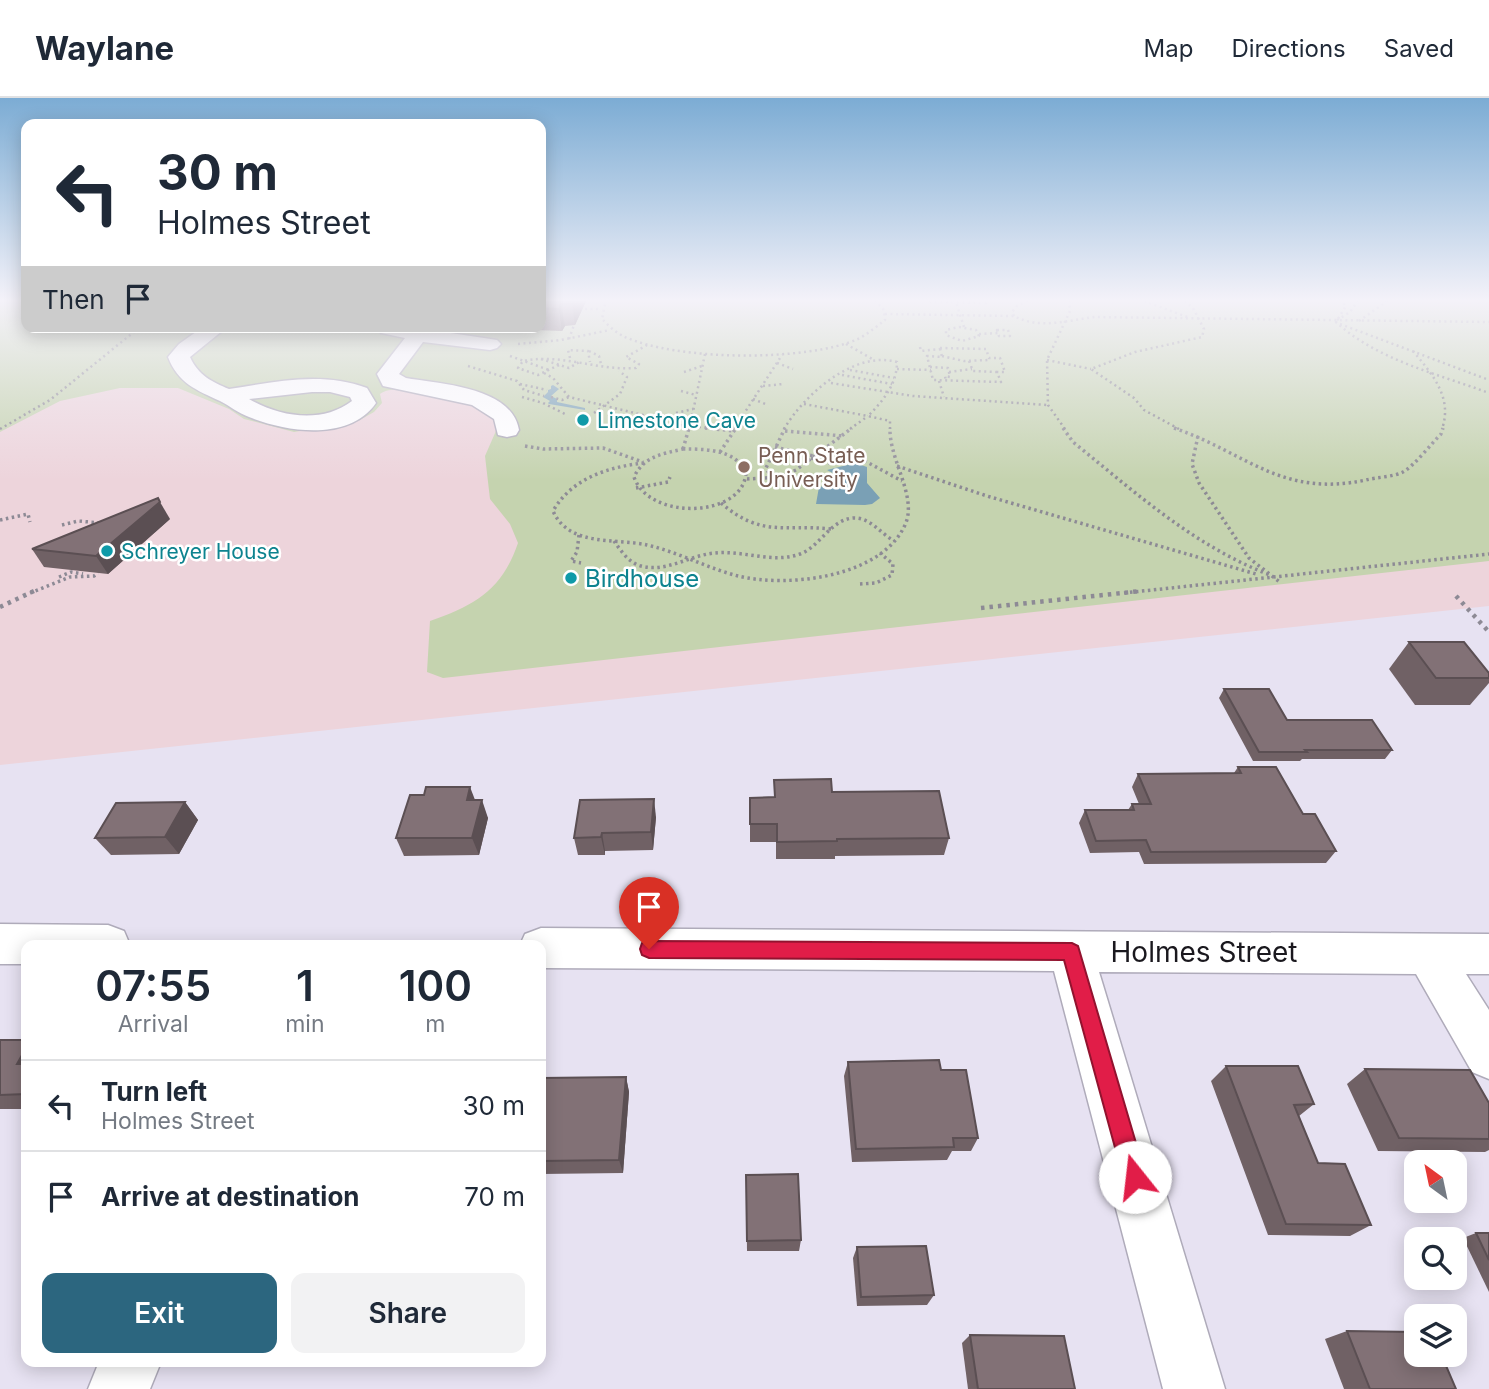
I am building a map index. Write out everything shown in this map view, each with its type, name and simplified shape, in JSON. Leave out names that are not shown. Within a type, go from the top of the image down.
[{"type":"street","points":[[180,359],[184,370],[194,382],[210,391],[228,396],[255,411],[300,423],[335,421],[356,412],[364,403],[359,393]]},
{"type":"street","points":[[391,381],[388,373],[399,359]]},
{"type":"street","points":[[228,396],[334,385],[359,393],[391,381],[494,405],[504,413],[509,422],[507,430]]},
{"type":"street","points":[[0,944],[21,944]]},
{"type":"street","name":"Holmes Street","points":[[546,948],[1489,954]]},
{"type":"street","points":[[1072,952],[1194,1389]]},
{"type":"street","points":[[1429,954],[1489,1055]]},
{"type":"street","points":[[119,1389],[128,1367]]},
{"type":"path","points":[[0,429],[50,400],[100,359]]},
{"type":"path","points":[[527,359],[518,368],[538,375],[559,365]]},
{"type":"path","points":[[543,359],[569,368],[581,361]]},
{"type":"path","points":[[575,359],[601,364],[618,370],[627,377],[627,385],[618,396],[594,413]]},
{"type":"path","points":[[599,359],[601,364]]},
{"type":"path","points":[[618,370],[640,366],[629,359]]},
{"type":"path","points":[[683,449],[704,359]]},
{"type":"path","points":[[720,452],[779,359]]},
{"type":"path","points":[[780,477],[767,471],[775,447],[804,404],[842,374],[881,359]]},
{"type":"path","points":[[747,479],[780,477],[796,470],[869,416],[892,384],[897,369],[897,362],[894,359]]},
{"type":"path","points":[[928,359],[933,380],[1001,382],[997,372]]},
{"type":"path","points":[[960,359],[981,359]]},
{"type":"path","points":[[949,372],[972,369],[1005,372],[1000,359]]},
{"type":"path","points":[[1091,369],[1116,359]]},
{"type":"path","points":[[1403,359],[1489,392]]},
{"type":"path","points":[[1274,577],[1238,565],[1204,544],[1073,442],[1048,405],[1047,360],[1091,369],[1134,398],[1156,418],[1198,436],[1266,472],[1301,482],[1320,484],[1390,477],[1412,466],[1441,434],[1446,418],[1445,402],[1439,383],[1420,359]]},
{"type":"path","points":[[1435,359],[1489,380]]},
{"type":"path","points":[[523,360],[549,370]]},
{"type":"path","points":[[969,361],[972,369]]},
{"type":"path","points":[[777,363],[793,369]]},
{"type":"path","points":[[684,372],[702,366]]},
{"type":"path","points":[[897,369],[948,368],[950,377],[945,376],[946,381]]},
{"type":"path","points":[[849,370],[894,378]]},
{"type":"path","points":[[543,372],[556,379],[563,393],[569,397],[645,416],[650,418],[649,422],[734,430]]},
{"type":"path","points":[[842,374],[892,384]]},
{"type":"path","points":[[522,378],[518,382],[547,390]]},
{"type":"path","points":[[939,381],[944,397]]},
{"type":"path","points":[[830,382],[888,392],[1048,405]]},
{"type":"path","points":[[762,386],[783,384]]},
{"type":"path","points":[[681,391],[696,396]]},
{"type":"path","points":[[551,397],[562,400],[569,397]]},
{"type":"path","points":[[754,399],[768,405]]},
{"type":"path","points":[[644,463],[627,464],[595,475],[559,500],[553,511],[554,517],[559,524],[579,535],[643,544],[741,576],[785,581],[842,571],[880,553],[905,527],[910,510],[904,482],[891,450],[890,421],[804,404]]},
{"type":"path","points":[[676,413],[693,409]]},
{"type":"path","points":[[737,426],[754,424]]},
{"type":"path","points":[[507,430],[516,442],[532,448],[603,448],[644,463]]},
{"type":"path","points":[[785,431],[843,436]]},
{"type":"path","points":[[1198,436],[1192,464],[1199,483],[1249,558],[1281,583]]},
{"type":"path","points":[[775,447],[838,463],[862,461],[904,482]]},
{"type":"path","points":[[683,449],[720,452],[741,464],[747,479],[743,489],[721,503],[698,508],[679,508],[646,499],[633,481],[635,471],[644,463],[668,451],[683,449]]},
{"type":"path","points":[[897,466],[987,496],[1239,570],[1274,577]]},
{"type":"path","points":[[636,488],[662,484],[668,482],[670,477]]},
{"type":"path","points":[[721,503],[741,521],[757,528],[831,529]]},
{"type":"path","points":[[0,520],[28,514],[30,522]]},
{"type":"path","points":[[614,540],[626,558],[642,566],[667,566],[688,557],[720,552],[784,559],[816,547],[831,529],[842,521],[861,518],[873,523],[894,541]]},
{"type":"path","points":[[62,525],[87,521],[109,524]]},
{"type":"path","points":[[579,535],[577,552],[571,561],[581,563]]},
{"type":"path","points":[[860,584],[876,583],[892,575],[893,564],[880,553]]},
{"type":"path","points":[[981,608],[1489,554]]},
{"type":"path","points":[[60,576],[71,572],[94,576],[98,573]]},
{"type":"path","points":[[0,607],[65,579],[83,575]]},
{"type":"path","points":[[1456,596],[1489,632]]},
{"type":"shaded area","name":"Penn State University","points":[[0,359],[1489,359],[1489,606],[0,765]]},
{"type":"green space","points":[[0,359],[1489,359],[1489,561],[443,678],[427,672],[430,621],[460,609],[485,594],[504,573],[518,543],[510,524],[490,499],[485,456],[499,424],[483,408],[431,392],[389,390],[380,394],[382,403],[374,412],[358,421],[294,432],[244,419],[229,409],[178,388],[120,388],[60,401],[0,432]]},
{"type":"water","points":[[855,463],[867,467],[867,483],[880,498],[865,505],[816,504],[819,487],[843,483],[842,478],[827,470]]},
{"type":"building","points":[[158,498],[160,502],[96,556],[32,549]]},
{"type":"building","points":[[1409,642],[1464,642],[1489,673],[1489,678],[1436,678]]},
{"type":"building","points":[[1224,689],[1269,689],[1287,720],[1372,720],[1392,750],[1259,752]]},
{"type":"building","points":[[1238,767],[1276,767],[1303,814],[1315,814],[1336,851],[1151,852],[1146,840],[1096,841],[1085,810],[1134,810],[1132,804],[1151,804],[1138,774],[1241,773]]},
{"type":"building","points":[[831,779],[832,792],[939,791],[949,838],[777,842],[777,824],[750,824],[750,798],[775,797],[774,780]]},
{"type":"building","points":[[426,787],[470,787],[467,800],[482,800],[472,838],[396,838],[410,795],[424,795]]},
{"type":"building","points":[[654,799],[651,832],[602,833],[601,837],[574,838],[580,800]]},
{"type":"building","points":[[185,802],[165,837],[95,838],[116,803]]},
{"type":"building","points":[[0,1040],[21,1040],[21,1057],[17,1064],[21,1064],[21,1094],[0,1095]]},
{"type":"building","points":[[939,1060],[941,1070],[966,1070],[978,1138],[953,1138],[954,1147],[856,1149],[848,1062]]},
{"type":"building","points":[[1226,1066],[1298,1066],[1314,1104],[1294,1105],[1318,1163],[1345,1164],[1371,1225],[1286,1224]]},
{"type":"building","points":[[1365,1069],[1470,1070],[1489,1103],[1489,1139],[1399,1138]]},
{"type":"building","points":[[626,1077],[619,1160],[546,1161],[546,1078]]},
{"type":"building","points":[[798,1174],[801,1240],[747,1241],[746,1175]]},
{"type":"building","points":[[1476,1233],[1489,1233],[1489,1260]]},
{"type":"building","points":[[926,1246],[934,1295],[861,1297],[857,1247]]},
{"type":"building","points":[[1347,1331],[1404,1332],[1404,1367],[1447,1367],[1456,1389],[1370,1389]]},
{"type":"building","points":[[970,1335],[1064,1336],[1075,1389],[978,1389]]},
{"type":"waterway","points":[[553,387],[556,389],[550,391],[553,392],[546,397],[555,400],[551,403],[583,409]]},
{"type":"place","name":"Limestone Cave","points":[[583,420]]},
{"type":"place","name":"Penn State University","points":[[744,467]]},
{"type":"place","name":"Schreyer House","points":[[107,551]]},
{"type":"place","name":"Birdhouse","points":[[571,578]]},
{"type":"route","points":[[649,949],[1072,952],[1135,1177]]}]
